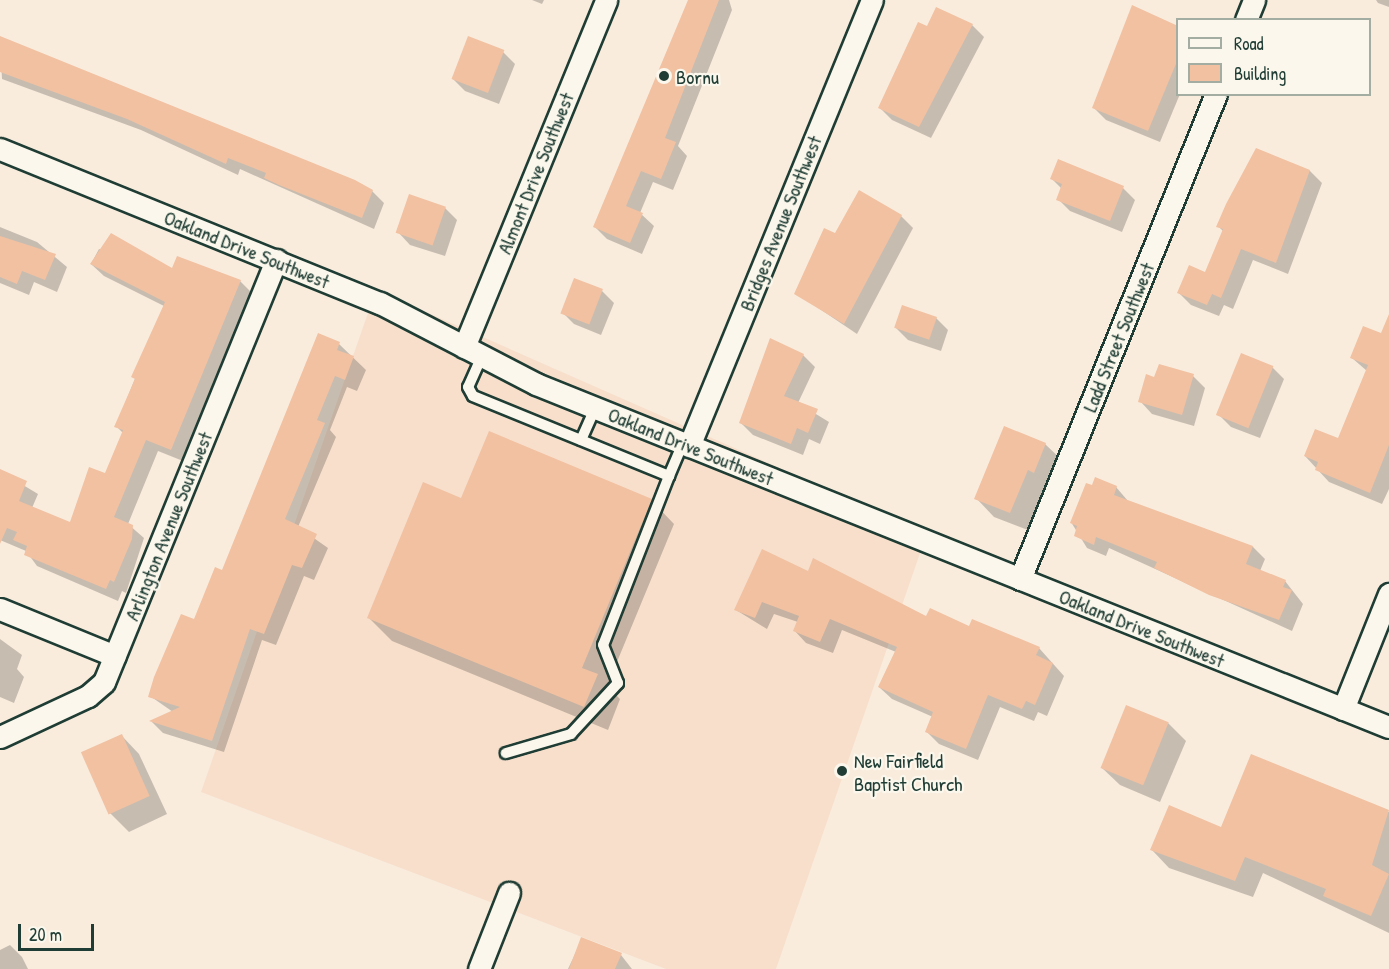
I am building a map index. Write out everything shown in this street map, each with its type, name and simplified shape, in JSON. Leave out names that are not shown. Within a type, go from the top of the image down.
[{"type":"street","name":"Almont Drive Southwest","points":[[473,351],[606,0]]},
{"type":"street","name":"Bridges Avenue Southwest","points":[[686,445],[872,0]]},
{"type":"street","points":[[1247,18],[1254,0]]},
{"type":"street","name":"Ladd Street Southwest","points":[[1020,579],[1215,96]]},
{"type":"street","name":"Oakland Drive Southwest","points":[[0,149],[380,303],[473,351],[595,408],[1389,727]]},
{"type":"street","name":"Arlington Avenue Southwest","points":[[0,737],[88,696],[104,682],[276,260]]},
{"type":"street","points":[[1343,709],[1389,594]]},
{"type":"street","points":[[0,609],[115,656]]},
{"type":"street","points":[[479,969],[509,893]]},
{"type":"lane","points":[[473,351],[468,387],[473,396],[669,476]]},
{"type":"lane","points":[[581,440],[595,408]]},
{"type":"lane","points":[[506,753],[571,734],[618,683],[603,645],[669,476],[686,445]]},
{"type":"shaded area","points":[[376,290],[927,533],[776,969],[666,969],[201,792]]},
{"type":"building","points":[[688,0],[719,0],[665,138],[676,142],[661,179],[641,171],[626,206],[643,213],[630,243],[593,227]]},
{"type":"building","points":[[1132,5],[1176,25],[1176,64],[1148,131],[1092,108]]},
{"type":"building","points":[[936,7],[973,24],[919,127],[878,108],[918,22],[927,26]]},
{"type":"building","points":[[0,36],[355,180],[373,190],[362,218],[264,178],[266,173],[228,158],[226,164],[127,119],[0,72]]},
{"type":"building","points":[[468,36],[504,50],[488,93],[452,79]]},
{"type":"building","points":[[1256,148],[1310,170],[1276,263],[1241,249],[1221,298],[1212,294],[1207,305],[1177,293],[1189,265],[1205,272],[1223,229],[1216,227]]},
{"type":"building","points":[[1058,159],[1124,186],[1110,221],[1056,200],[1062,184],[1050,179]]},
{"type":"building","points":[[859,190],[902,215],[844,324],[794,294],[824,228],[835,233]]},
{"type":"building","points":[[409,194],[446,207],[433,245],[396,233]]},
{"type":"building","points":[[111,233],[172,268],[177,256],[241,280],[171,450],[146,440],[114,517],[133,525],[132,539],[114,582],[110,580],[106,589],[24,555],[27,546],[13,540],[17,532],[7,528],[0,544],[0,469],[27,481],[19,501],[70,522],[89,467],[105,473],[123,430],[114,427],[135,379],[131,377],[165,302],[90,264]]},
{"type":"building","points":[[0,236],[56,254],[45,280],[22,271],[17,284],[0,277]]},
{"type":"building","points":[[574,278],[603,289],[589,325],[560,313]]},
{"type":"building","points":[[902,305],[937,317],[929,340],[894,328]]},
{"type":"building","points":[[1389,314],[1389,445],[1370,493],[1315,470],[1318,462],[1304,456],[1315,429],[1338,438],[1368,365],[1350,358],[1363,326],[1381,333]]},
{"type":"building","points":[[318,333],[340,342],[337,350],[354,356],[345,380],[335,376],[317,420],[325,423],[285,519],[317,534],[302,568],[292,565],[264,634],[250,629],[212,741],[149,721],[180,707],[148,697],[154,677],[181,614],[194,619],[215,567],[222,570]]},
{"type":"building","points":[[770,338],[804,354],[784,396],[818,409],[808,433],[797,428],[791,444],[739,423]]},
{"type":"building","points":[[1241,353],[1273,366],[1248,428],[1216,415]]},
{"type":"building","points":[[1159,364],[1194,374],[1182,415],[1138,402],[1146,374],[1154,377]]},
{"type":"building","points":[[1004,426],[1046,443],[1034,473],[1028,470],[1010,513],[974,499]]},
{"type":"building","points":[[489,431],[652,499],[582,668],[598,674],[584,707],[367,618],[423,482],[461,498]]},
{"type":"building","points":[[1095,477],[1117,486],[1114,495],[1253,546],[1246,564],[1286,580],[1283,587],[1292,590],[1279,620],[1209,595],[1154,568],[1157,562],[1096,537],[1094,545],[1074,536],[1077,526],[1070,523],[1086,483],[1092,485]]},
{"type":"building","points":[[762,549],[808,571],[813,558],[926,616],[930,608],[969,626],[972,619],[1040,647],[1036,655],[1053,663],[1035,705],[1026,701],[1022,709],[988,695],[966,749],[925,732],[933,712],[878,687],[897,647],[830,619],[820,642],[793,631],[799,616],[762,602],[755,618],[734,610]]},
{"type":"building","points":[[1126,705],[1169,722],[1143,785],[1101,768]]},
{"type":"building","points":[[122,734],[150,796],[109,814],[81,752]]},
{"type":"building","points":[[1251,754],[1389,810],[1372,865],[1389,874],[1371,916],[1323,896],[1326,889],[1245,857],[1235,881],[1150,850],[1169,805],[1221,827]]},
{"type":"building","points":[[581,937],[622,953],[615,969],[569,969]]},
{"type":"place","name":"Bornu","points":[[664,76]]},
{"type":"place","name":"New Fairfield Baptist Church","points":[[842,771]]}]
